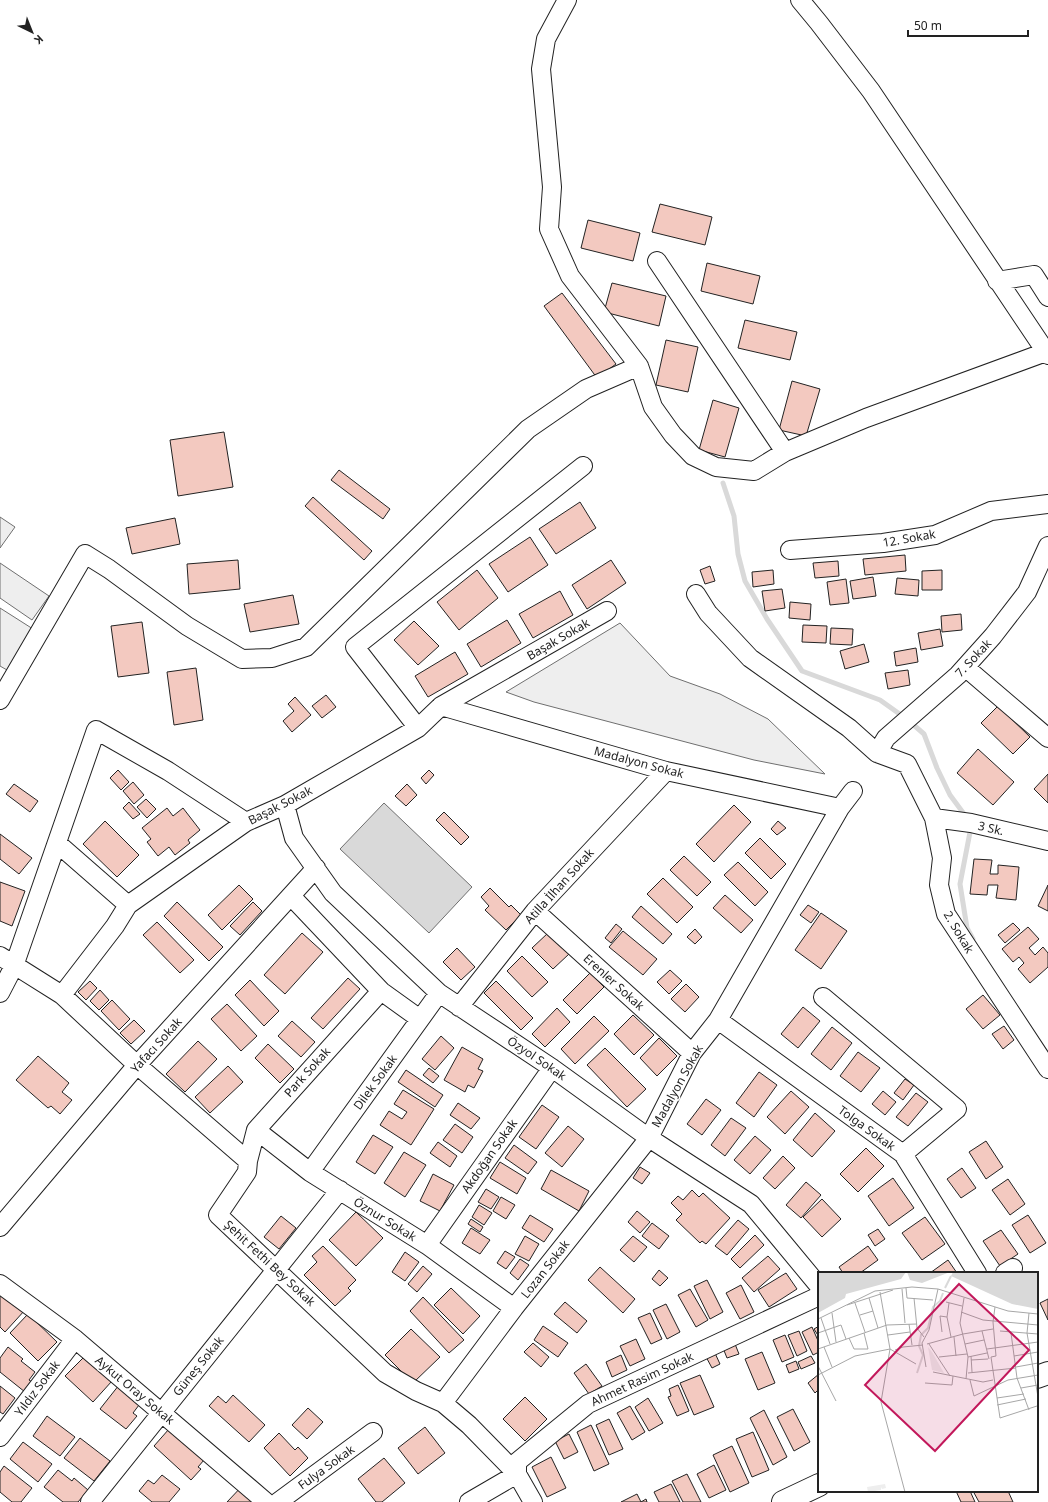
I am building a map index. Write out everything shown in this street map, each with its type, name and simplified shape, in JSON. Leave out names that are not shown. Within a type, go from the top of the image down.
[{"type":"main road","points":[[1038,1378],[1048,1373]]},
{"type":"main road","points":[[783,1502],[818,1485]]},
{"type":"street","points":[[567,0],[546,39],[542,70],[552,187],[549,229],[570,276],[639,366],[653,407],[673,435],[692,456],[716,467],[754,471],[785,452],[866,418],[1047,352],[997,281],[870,91],[800,0]]},
{"type":"street","points":[[657,261],[785,452]]},
{"type":"street","points":[[997,281],[1034,275],[1048,297]]},
{"type":"street","points":[[0,700],[85,554],[187,626],[242,659],[272,658],[306,647],[528,429],[586,389],[639,366]]},
{"type":"street","points":[[418,728],[355,647],[583,466]]},
{"type":"street","name":"12. Sokak","points":[[790,550],[883,543],[935,535],[991,511],[1048,504]]},
{"type":"street","name":"7. Sokak","points":[[877,753],[886,738],[958,675],[993,636],[1027,592],[1048,546]]},
{"type":"street","points":[[696,594],[708,613],[750,658],[849,728],[877,753]]},
{"type":"street","name":"Başak Sokak","points":[[62,995],[115,926],[128,904],[246,822],[285,804],[418,728],[441,706],[607,611]]},
{"type":"street","points":[[965,667],[1048,738]]},
{"type":"street","name":"Madalyon Sokak","points":[[441,706],[666,771],[840,808]]},
{"type":"street","points":[[0,993],[7,961],[57,842],[96,730],[168,771],[246,822]]},
{"type":"street","name":"2. Sokak","points":[[877,753],[907,764],[934,818],[942,858],[939,885],[946,914],[1048,1069]]},
{"type":"street","name":"Atilla İlhan Sokak","points":[[459,1007],[535,911],[666,771]]},
{"type":"street","name":"Madalyon Sokak","points":[[649,1138],[692,1053],[718,1020],[840,808],[853,791]]},
{"type":"street","name":"Özyol Sokak","points":[[285,804],[294,838],[333,893],[439,993],[552,1068],[649,1138],[751,1204],[818,1285]]},
{"type":"street","name":"3 Sk.","points":[[934,818],[971,823],[1048,841]]},
{"type":"street","points":[[57,842],[128,904]]},
{"type":"street","name":"Yafacı Sokak","points":[[0,1227],[137,1065],[316,868]]},
{"type":"street","points":[[291,896],[381,991],[420,1019]]},
{"type":"street","name":"Erenler Sokak","points":[[535,911],[692,1053]]},
{"type":"street","points":[[7,961],[62,995],[137,1065],[248,1161]]},
{"type":"street","name":"Park Sokak","points":[[248,1161],[256,1130],[381,991]]},
{"type":"street","name":"Dilek Sokak","points":[[310,1172],[439,993]]},
{"type":"street","points":[[823,997],[956,1109],[903,1154]]},
{"type":"street","name":"Tolga Sokak","points":[[718,1020],[903,1154],[976,1272]]},
{"type":"street","name":"Akdoğan Sokak","points":[[427,1245],[552,1068]]},
{"type":"street","name":"Öznur Sokak","points":[[256,1130],[310,1172],[427,1245],[514,1308]]},
{"type":"street","name":"Lozan Sokak","points":[[443,1403],[514,1308],[649,1138]]},
{"type":"street","name":"Şehit Fethi Bey Sokak","points":[[248,1161],[247,1172],[218,1215],[277,1269],[385,1373],[416,1391],[443,1403],[490,1445],[517,1474],[533,1502]]},
{"type":"street","name":"Güneş Sokak","points":[[90,1502],[340,1190]]},
{"type":"street","name":"Aykut Oray Sokak","points":[[0,1284],[75,1339],[266,1502]]},
{"type":"street","name":"Ahmet Rasim Sokak","points":[[517,1474],[517,1462],[588,1404],[818,1296]]},
{"type":"street","name":"Yıldız Sokak","points":[[0,1437],[75,1339]]},
{"type":"street","name":"Fulya Sokak","points":[[278,1502],[373,1432]]},
{"type":"street","points":[[469,1502],[517,1474]]},
{"type":"shaded area","points":[[0,517],[15,527],[0,548]]},
{"type":"shaded area","points":[[0,563],[49,596],[32,620],[0,598]]},
{"type":"shaded area","points":[[0,608],[33,629],[7,670],[0,666]]},
{"type":"shaded area","points":[[620,623],[670,676],[720,694],[768,719],[825,774],[754,760],[534,702],[506,692]]},
{"type":"shaded area","points":[[384,803],[472,887],[429,933],[340,849]]},
{"type":"building","points":[[660,204],[712,217],[705,245],[652,232]]},
{"type":"building","points":[[588,220],[640,233],[633,261],[581,248]]},
{"type":"building","points":[[707,263],[760,276],[753,304],[701,291]]},
{"type":"building","points":[[612,283],[666,296],[659,326],[604,312]]},
{"type":"building","points":[[562,293],[616,364],[597,378],[544,306]]},
{"type":"building","points":[[745,320],[797,332],[790,360],[738,348]]},
{"type":"building","points":[[666,340],[698,347],[688,392],[656,385]]},
{"type":"building","points":[[792,381],[820,389],[806,436],[779,430]]},
{"type":"building","points":[[713,400],[739,408],[725,457],[699,450]]},
{"type":"building","points":[[224,432],[233,487],[178,496],[170,440]]},
{"type":"building","points":[[339,470],[390,509],[383,519],[331,480]]},
{"type":"building","points":[[313,497],[372,551],[364,560],[305,506]]},
{"type":"building","points":[[580,502],[596,528],[556,554],[539,529]]},
{"type":"building","points":[[175,518],[180,544],[132,554],[126,528]]},
{"type":"building","points":[[530,537],[548,565],[508,592],[489,564]]},
{"type":"building","points":[[905,555],[906,571],[865,575],[863,559]]},
{"type":"building","points":[[238,560],[240,589],[189,594],[187,564]]},
{"type":"building","points":[[611,560],[626,583],[587,609],[572,585]]},
{"type":"building","points":[[838,561],[839,576],[815,578],[813,563]]},
{"type":"building","points":[[710,566],[715,581],[705,584],[700,570]]},
{"type":"building","points":[[477,570],[498,598],[459,630],[437,602]]},
{"type":"building","points":[[773,570],[774,584],[753,587],[752,572]]},
{"type":"building","points":[[942,570],[942,590],[922,590],[922,571]]},
{"type":"building","points":[[873,577],[876,596],[853,599],[850,581]]},
{"type":"building","points":[[897,578],[919,580],[918,596],[895,594]]},
{"type":"building","points":[[846,579],[849,603],[830,605],[827,582]]},
{"type":"building","points":[[782,589],[785,608],[765,611],[762,591]]},
{"type":"building","points":[[560,591],[573,615],[533,638],[519,614]]},
{"type":"building","points":[[293,595],[299,624],[250,632],[244,604]]},
{"type":"building","points":[[790,602],[811,604],[810,620],[789,618]]},
{"type":"building","points":[[961,614],[962,630],[942,632],[941,616]]},
{"type":"building","points":[[507,620],[521,643],[481,667],[467,644]]},
{"type":"building","points":[[414,621],[439,646],[418,665],[394,640]]},
{"type":"building","points":[[142,622],[149,673],[118,677],[111,626]]},
{"type":"building","points":[[803,625],[827,626],[826,643],[802,642]]},
{"type":"building","points":[[831,628],[853,629],[852,645],[830,644]]},
{"type":"building","points":[[940,629],[943,646],[921,650],[918,633]]},
{"type":"building","points":[[864,644],[869,662],[845,669],[840,651]]},
{"type":"building","points":[[916,648],[918,662],[896,666],[894,652]]},
{"type":"building","points":[[455,652],[468,674],[428,697],[415,676]]},
{"type":"building","points":[[196,668],[203,720],[174,725],[167,672]]},
{"type":"building","points":[[908,670],[910,685],[888,689],[885,673]]},
{"type":"building","points":[[326,695],[336,707],[322,718],[312,706]]},
{"type":"building","points":[[295,697],[311,715],[292,732],[283,721],[294,711],[288,704]]},
{"type":"building","points":[[998,706],[1030,737],[1013,754],[981,723]]},
{"type":"building","points":[[978,749],[1014,782],[993,805],[957,773]]},
{"type":"building","points":[[118,770],[129,782],[121,790],[110,778]]},
{"type":"building","points":[[429,770],[434,775],[426,784],[421,778]]},
{"type":"building","points":[[1048,774],[1048,803],[1034,789]]},
{"type":"building","points":[[133,782],[144,795],[134,804],[123,791]]},
{"type":"building","points":[[14,784],[38,801],[30,812],[6,794]]},
{"type":"building","points":[[407,784],[417,795],[406,806],[395,796]]},
{"type":"building","points":[[146,799],[156,809],[147,818],[137,807]]},
{"type":"building","points":[[129,802],[140,814],[133,819],[123,808]]},
{"type":"building","points":[[734,805],[751,822],[714,862],[696,844]]},
{"type":"building","points":[[167,808],[173,816],[183,808],[200,830],[188,840],[190,843],[175,855],[169,847],[158,856],[147,842],[151,839],[142,828]]},
{"type":"building","points":[[444,812],[469,837],[461,845],[436,820]]},
{"type":"building","points":[[105,821],[139,855],[117,877],[83,844]]},
{"type":"building","points":[[778,821],[786,828],[777,835],[771,829]]},
{"type":"building","points":[[0,834],[32,858],[19,874],[0,859]]},
{"type":"building","points":[[760,838],[786,864],[771,879],[745,853]]},
{"type":"building","points":[[684,856],[711,882],[697,896],[670,870]]},
{"type":"building","points":[[974,859],[992,860],[990,874],[998,874],[998,865],[1019,867],[1016,900],[996,898],[998,885],[988,885],[987,895],[970,894]]},
{"type":"building","points":[[738,862],[768,892],[755,906],[724,875]]},
{"type":"building","points":[[663,878],[693,907],[677,923],[647,894]]},
{"type":"building","points":[[0,882],[25,891],[12,926],[0,921]]},
{"type":"building","points":[[239,885],[253,899],[222,930],[208,915]]},
{"type":"building","points":[[1048,885],[1048,911],[1038,906]]},
{"type":"building","points":[[490,888],[509,907],[511,905],[521,915],[506,930],[485,910],[489,906],[481,897]]},
{"type":"building","points":[[725,895],[753,920],[741,933],[713,908]]},
{"type":"building","points":[[177,902],[223,947],[209,961],[164,916]]},
{"type":"building","points":[[253,902],[262,911],[240,935],[230,926]]},
{"type":"building","points":[[808,905],[819,912],[811,923],[800,915]]},
{"type":"building","points":[[641,906],[672,934],[663,944],[632,917]]},
{"type":"building","points":[[821,913],[847,931],[821,969],[795,950]]},
{"type":"building","points":[[157,922],[194,960],[180,973],[143,935]]},
{"type":"building","points":[[1013,923],[1020,930],[1005,943],[998,935]]},
{"type":"building","points":[[616,924],[622,929],[611,943],[605,938]]},
{"type":"building","points":[[1028,927],[1039,939],[1029,948],[1035,955],[1043,947],[1048,953],[1048,967],[1030,983],[1018,969],[1024,963],[1019,957],[1013,962],[1002,949]]},
{"type":"building","points":[[695,929],[702,937],[695,944],[687,937]]},
{"type":"building","points":[[623,931],[657,959],[643,975],[609,947]]},
{"type":"building","points":[[302,933],[323,952],[285,994],[264,975]]},
{"type":"building","points":[[548,933],[569,954],[553,969],[532,948]]},
{"type":"building","points":[[457,948],[475,967],[461,980],[443,962]]},
{"type":"building","points":[[522,956],[548,982],[532,997],[507,971]]},
{"type":"building","points":[[670,970],[682,981],[669,994],[657,982]]},
{"type":"building","points":[[590,973],[604,987],[577,1014],[563,1000]]},
{"type":"building","points":[[348,978],[360,989],[323,1029],[311,1018]]},
{"type":"building","points":[[250,980],[279,1011],[264,1026],[235,995]]},
{"type":"building","points":[[90,981],[97,988],[86,1000],[78,992]]},
{"type":"building","points":[[496,981],[533,1018],[521,1030],[484,993]]},
{"type":"building","points":[[686,984],[699,997],[685,1012],[671,999]]},
{"type":"building","points":[[100,990],[109,1000],[99,1010],[90,1001]]},
{"type":"building","points":[[983,995],[1000,1015],[983,1029],[966,1009]]},
{"type":"building","points":[[112,1000],[130,1019],[119,1030],[101,1011]]},
{"type":"building","points":[[227,1004],[257,1036],[241,1051],[211,1019]]},
{"type":"building","points":[[803,1007],[820,1021],[798,1048],[781,1034]]},
{"type":"building","points":[[557,1008],[570,1022],[545,1047],[532,1034]]},
{"type":"building","points":[[633,1015],[654,1035],[634,1055],[614,1034]]},
{"type":"building","points":[[594,1016],[609,1031],[575,1064],[561,1049]]},
{"type":"building","points":[[134,1020],[145,1031],[131,1044],[120,1033]]},
{"type":"building","points":[[292,1021],[315,1042],[301,1057],[278,1036]]},
{"type":"building","points":[[1004,1026],[1014,1040],[1003,1049],[992,1034]]},
{"type":"building","points":[[832,1027],[852,1043],[831,1070],[811,1054]]},
{"type":"building","points":[[441,1036],[454,1048],[435,1070],[422,1059]]},
{"type":"building","points":[[659,1038],[677,1056],[657,1076],[640,1058]]},
{"type":"building","points":[[198,1041],[217,1059],[185,1092],[166,1074]]},
{"type":"building","points":[[268,1044],[294,1069],[280,1083],[255,1058]]},
{"type":"building","points":[[462,1047],[483,1059],[478,1069],[483,1071],[474,1088],[468,1085],[465,1092],[444,1080]]},
{"type":"building","points":[[605,1048],[646,1089],[627,1107],[587,1065]]},
{"type":"building","points":[[858,1052],[880,1068],[861,1092],[840,1076]]},
{"type":"building","points":[[38,1056],[69,1083],[62,1092],[72,1100],[60,1114],[51,1106],[48,1108],[16,1080]]},
{"type":"building","points":[[228,1066],[243,1082],[210,1113],[195,1097]]},
{"type":"building","points":[[429,1068],[439,1076],[433,1083],[423,1075]]},
{"type":"building","points":[[406,1070],[443,1095],[435,1107],[398,1082]]},
{"type":"building","points":[[759,1072],[777,1085],[754,1117],[736,1103]]},
{"type":"building","points":[[905,1079],[914,1085],[903,1100],[894,1093]]},
{"type":"building","points":[[403,1090],[434,1109],[411,1145],[380,1125],[389,1111],[402,1119],[407,1112],[394,1104]]},
{"type":"building","points":[[791,1091],[809,1107],[785,1134],[767,1117]]},
{"type":"building","points":[[883,1091],[896,1102],[885,1115],[872,1104]]},
{"type":"building","points":[[916,1093],[928,1102],[908,1126],[896,1117]]},
{"type":"building","points":[[706,1099],[721,1110],[702,1135],[687,1124]]},
{"type":"building","points":[[458,1103],[480,1118],[471,1129],[450,1115]]},
{"type":"building","points":[[542,1105],[559,1117],[536,1149],[519,1137]]},
{"type":"building","points":[[815,1113],[835,1131],[812,1157],[793,1140]]},
{"type":"building","points":[[731,1118],[746,1128],[725,1156],[711,1145]]},
{"type":"building","points":[[455,1124],[473,1137],[462,1153],[443,1140]]},
{"type":"building","points":[[568,1126],[584,1139],[562,1167],[545,1153]]},
{"type":"building","points":[[373,1135],[393,1147],[375,1174],[356,1162]]},
{"type":"building","points":[[755,1136],[771,1150],[750,1174],[734,1160]]},
{"type":"building","points":[[986,1141],[1003,1167],[986,1179],[969,1152]]},
{"type":"building","points":[[438,1142],[457,1156],[450,1167],[430,1153]]},
{"type":"building","points":[[514,1145],[537,1162],[528,1174],[505,1158]]},
{"type":"building","points":[[866,1148],[884,1166],[858,1192],[840,1174]]},
{"type":"building","points":[[404,1152],[426,1165],[405,1197],[384,1183]]},
{"type":"building","points":[[783,1156],[795,1168],[775,1189],[763,1178]]},
{"type":"building","points":[[500,1162],[526,1178],[517,1194],[490,1178]]},
{"type":"building","points":[[640,1167],[650,1173],[642,1184],[633,1178]]},
{"type":"building","points":[[962,1168],[976,1188],[961,1198],[947,1179]]},
{"type":"building","points":[[551,1170],[589,1191],[579,1211],[541,1189]]},
{"type":"building","points":[[433,1174],[454,1185],[440,1211],[420,1201]]},
{"type":"building","points":[[893,1178],[914,1208],[889,1226],[868,1196]]},
{"type":"building","points":[[1008,1179],[1025,1204],[1010,1215],[992,1190]]},
{"type":"building","points":[[806,1182],[821,1195],[801,1218],[786,1205]]},
{"type":"building","points":[[486,1189],[499,1197],[491,1209],[478,1202]]},
{"type":"building","points":[[692,1190],[699,1197],[703,1193],[730,1218],[706,1244],[702,1241],[700,1243],[676,1220],[682,1214],[671,1203],[678,1196],[683,1200]]},
{"type":"building","points":[[501,1197],[515,1205],[506,1219],[493,1211]]},
{"type":"building","points":[[822,1199],[841,1219],[822,1237],[803,1217]]},
{"type":"building","points":[[479,1205],[492,1213],[484,1225],[472,1217]]},
{"type":"building","points":[[637,1211],[650,1222],[640,1233],[628,1222]]},
{"type":"building","points":[[356,1212],[383,1238],[356,1266],[329,1240]]},
{"type":"building","points":[[530,1215],[553,1229],[544,1242],[522,1228]]},
{"type":"building","points":[[1028,1215],[1046,1243],[1030,1253],[1012,1225]]},
{"type":"building","points":[[281,1216],[296,1228],[279,1249],[264,1237]]},
{"type":"building","points":[[925,1217],[945,1244],[922,1260],[902,1233]]},
{"type":"building","points":[[471,1219],[483,1227],[480,1232],[468,1224]]},
{"type":"building","points":[[738,1220],[749,1229],[727,1255],[715,1246]]},
{"type":"building","points":[[652,1223],[669,1236],[659,1249],[642,1236]]},
{"type":"building","points":[[471,1228],[490,1240],[480,1254],[462,1243]]},
{"type":"building","points":[[878,1229],[885,1239],[875,1246],[868,1235]]},
{"type":"building","points":[[1001,1230],[1018,1254],[1000,1266],[983,1241]]},
{"type":"building","points":[[755,1235],[764,1245],[740,1268],[731,1259]]},
{"type":"building","points":[[525,1236],[539,1244],[529,1261],[515,1254]]},
{"type":"building","points":[[633,1236],[647,1247],[634,1262],[620,1250]]},
{"type":"building","points":[[323,1246],[356,1280],[348,1288],[351,1291],[335,1306],[304,1275],[317,1262],[312,1256]]},
{"type":"building","points":[[868,1246],[878,1260],[861,1272],[842,1272],[839,1267]]},
{"type":"building","points":[[505,1251],[515,1257],[506,1269],[497,1263]]},
{"type":"building","points":[[405,1252],[419,1262],[405,1281],[392,1272]]},
{"type":"building","points":[[768,1256],[780,1269],[754,1292],[742,1278]]},
{"type":"building","points":[[520,1259],[529,1265],[518,1280],[510,1273]]},
{"type":"building","points":[[948,1260],[956,1272],[931,1272]]},
{"type":"building","points":[[423,1266],[432,1274],[417,1292],[408,1284]]},
{"type":"building","points":[[600,1267],[635,1299],[623,1313],[588,1280]]},
{"type":"building","points":[[659,1270],[668,1278],[660,1286],[652,1279]]},
{"type":"building","points":[[786,1273],[797,1289],[769,1307],[758,1290]]},
{"type":"building","points":[[707,1280],[723,1312],[710,1319],[694,1286]]},
{"type":"building","points":[[741,1285],[754,1312],[740,1319],[726,1293]]},
{"type":"building","points":[[451,1288],[480,1316],[463,1334],[434,1305]]},
{"type":"building","points":[[690,1289],[708,1320],[696,1327],[678,1295]]},
{"type":"building","points":[[0,1290],[25,1310],[5,1332],[0,1327]]},
{"type":"building","points":[[423,1297],[464,1340],[449,1353],[410,1311]]},
{"type":"building","points":[[1048,1299],[1048,1320],[1040,1303]]},
{"type":"building","points":[[565,1302],[587,1321],[577,1333],[554,1314]]},
{"type":"building","points":[[666,1304],[680,1332],[667,1339],[653,1310]]},
{"type":"building","points":[[650,1313],[662,1339],[651,1344],[638,1318]]},
{"type":"building","points":[[28,1314],[57,1342],[38,1361],[10,1333]]},
{"type":"building","points":[[543,1326],[568,1343],[558,1357],[534,1340]]},
{"type":"building","points":[[812,1327],[818,1341],[818,1352],[813,1355],[802,1332]]},
{"type":"building","points":[[818,1327],[818,1335],[814,1329]]},
{"type":"building","points":[[411,1329],[440,1357],[413,1383],[385,1355]]},
{"type":"building","points":[[799,1331],[807,1351],[797,1356],[788,1335]]},
{"type":"building","points":[[785,1335],[794,1357],[782,1362],[773,1340]]},
{"type":"building","points":[[636,1339],[645,1359],[630,1366],[620,1346]]},
{"type":"building","points":[[533,1343],[549,1357],[541,1367],[524,1352]]},
{"type":"building","points":[[735,1344],[739,1354],[727,1358],[723,1348]]},
{"type":"building","points":[[8,1347],[23,1359],[21,1361],[35,1372],[29,1380],[32,1382],[25,1392],[0,1372],[0,1358]]},
{"type":"building","points":[[714,1351],[720,1364],[712,1368],[705,1355]]},
{"type":"building","points":[[762,1352],[775,1383],[758,1390],[745,1359]]},
{"type":"building","points":[[621,1355],[627,1370],[612,1377],[606,1362]]},
{"type":"building","points":[[85,1356],[112,1381],[93,1402],[65,1376]]},
{"type":"building","points":[[811,1356],[815,1363],[801,1369],[798,1362]]},
{"type":"building","points":[[796,1361],[799,1369],[789,1373],[786,1365]]},
{"type":"building","points":[[586,1364],[602,1386],[589,1394],[574,1373]]},
{"type":"building","points":[[700,1375],[714,1407],[694,1415],[680,1383]]},
{"type":"building","points":[[818,1375],[818,1390],[815,1393],[808,1383]]},
{"type":"building","points":[[119,1385],[139,1405],[133,1413],[137,1416],[126,1429],[100,1409]]},
{"type":"building","points":[[678,1385],[689,1411],[677,1416],[668,1397],[671,1396],[669,1389]]},
{"type":"building","points":[[0,1386],[15,1398],[3,1414],[0,1412]]},
{"type":"building","points":[[233,1395],[265,1425],[249,1442],[209,1406],[218,1396],[226,1403]]},
{"type":"building","points":[[525,1397],[547,1419],[525,1441],[503,1419]]},
{"type":"building","points":[[648,1398],[663,1423],[649,1431],[635,1407]]},
{"type":"building","points":[[630,1406],[645,1432],[632,1440],[617,1413]]},
{"type":"building","points":[[308,1408],[323,1422],[307,1439],[292,1425]]},
{"type":"building","points":[[793,1409],[810,1442],[794,1451],[777,1417]]},
{"type":"building","points":[[764,1410],[787,1457],[773,1465],[750,1418]]},
{"type":"building","points":[[47,1416],[75,1437],[60,1456],[33,1436]]},
{"type":"building","points":[[609,1419],[623,1449],[609,1455],[596,1425]]},
{"type":"building","points":[[591,1425],[609,1464],[594,1471],[577,1432]]},
{"type":"building","points":[[425,1427],[445,1453],[418,1474],[398,1448]]},
{"type":"building","points":[[169,1429],[204,1460],[198,1467],[201,1469],[191,1480],[154,1446]]},
{"type":"building","points":[[753,1432],[769,1470],[752,1477],[736,1439]]},
{"type":"building","points":[[279,1433],[295,1450],[298,1447],[308,1458],[290,1476],[264,1448]]},
{"type":"building","points":[[569,1434],[578,1452],[564,1459],[555,1441]]},
{"type":"building","points":[[80,1438],[110,1461],[94,1481],[64,1458]]},
{"type":"building","points":[[23,1442],[52,1464],[38,1482],[10,1459]]},
{"type":"building","points":[[732,1446],[749,1483],[730,1492],[713,1455]]},
{"type":"building","points":[[551,1457],[566,1488],[547,1497],[532,1467]]},
{"type":"building","points":[[384,1458],[405,1483],[382,1502],[376,1502],[358,1479]]},
{"type":"building","points":[[714,1465],[726,1490],[709,1498],[697,1474]]},
{"type":"building","points":[[4,1466],[32,1488],[21,1502],[12,1502],[0,1492],[0,1472]]},
{"type":"building","points":[[58,1470],[72,1481],[74,1478],[88,1490],[78,1502],[63,1502],[44,1487]]},
{"type":"building","points":[[687,1474],[701,1502],[683,1502],[672,1481]]},
{"type":"building","points":[[162,1475],[180,1489],[169,1502],[152,1502],[139,1491],[148,1480],[154,1484]]},
{"type":"building","points":[[245,1483],[256,1502],[227,1502]]},
{"type":"building","points":[[671,1484],[680,1502],[659,1502],[654,1492]]},
{"type":"building","points":[[956,1492],[970,1492],[975,1502],[961,1502]]},
{"type":"building","points":[[974,1492],[1008,1492],[1013,1502],[979,1502]]},
{"type":"building","points":[[637,1494],[641,1502],[621,1502]]},
{"type":"waterway","points":[[723,483],[734,516],[738,554],[745,581],[767,619],[802,671],[880,700],[908,720],[924,734],[937,768],[950,795],[967,818]]},
{"type":"waterway","points":[[971,827],[960,884],[967,928],[973,939]]}]
